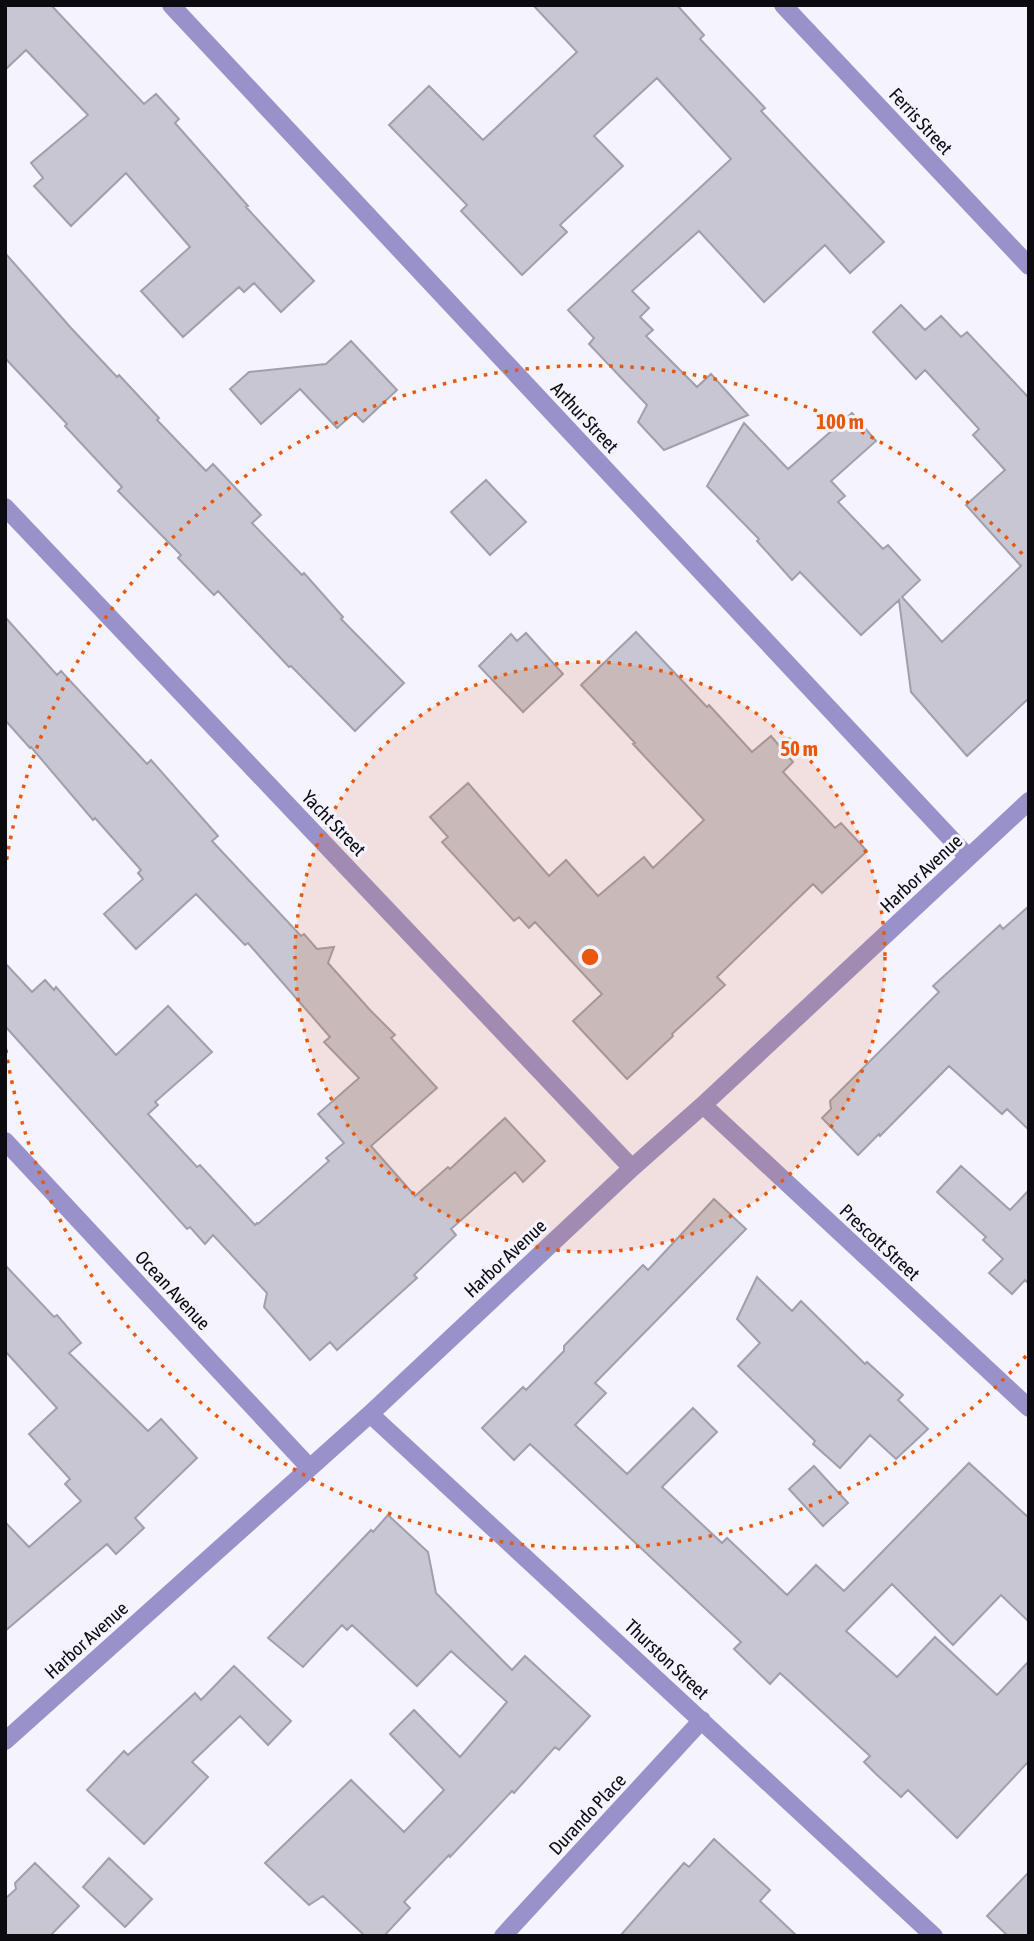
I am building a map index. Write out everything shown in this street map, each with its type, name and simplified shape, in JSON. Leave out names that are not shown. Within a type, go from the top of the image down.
[{"type":"street","name":"Arthur Street","points":[[171,5],[968,857]]},
{"type":"street","name":"Ferris Street","points":[[783,5],[1029,266]]},
{"type":"street","name":"Yacht Street","points":[[5,508],[632,1168]]},
{"type":"street","name":"Harbor Avenue","points":[[5,1741],[370,1414],[1029,801]]},
{"type":"street","name":"Prescott Street","points":[[703,1105],[1029,1408]]},
{"type":"street","name":"Ocean Avenue","points":[[5,1141],[309,1467]]},
{"type":"street","name":"Thurston Street","points":[[370,1414],[934,1936]]},
{"type":"street","name":"Durando Place","points":[[503,1936],[702,1720]]},
{"type":"building","points":[[5,5],[51,5],[144,104],[156,94],[179,119],[175,123],[248,206],[246,207],[314,281],[281,312],[254,283],[244,292],[239,287],[183,337],[141,291],[190,247],[126,173],[71,226],[34,186],[43,178],[31,163],[88,115],[26,50],[5,70]]},
{"type":"building","points":[[533,5],[677,5],[704,35],[700,39],[765,108],[761,111],[884,242],[850,273],[825,245],[764,302],[699,231],[632,291],[649,308],[640,317],[653,330],[646,336],[697,387],[711,374],[748,415],[664,450],[638,422],[647,405],[589,344],[594,338],[568,310],[731,159],[657,78],[594,136],[623,166],[560,225],[567,232],[522,275],[461,211],[467,205],[389,125],[429,86],[483,140],[577,52]]},
{"type":"building","points":[[5,253],[71,328],[117,377],[119,375],[206,471],[213,464],[261,515],[252,523],[302,575],[304,573],[343,617],[341,619],[404,683],[355,731],[291,666],[289,667],[218,591],[214,595],[178,558],[181,555],[118,491],[122,487],[5,358]]},
{"type":"building","points":[[901,305],[925,330],[941,316],[961,337],[967,332],[1029,398],[1029,698],[967,756],[911,692],[899,600],[861,635],[800,572],[792,580],[757,541],[759,539],[707,486],[744,423],[788,469],[852,413],[876,441],[831,481],[845,496],[838,502],[883,549],[888,545],[920,580],[902,597],[942,642],[1021,566],[966,505],[1005,470],[973,435],[979,429],[925,370],[916,379],[873,332]]},
{"type":"building","points":[[351,341],[397,390],[363,422],[354,413],[337,428],[300,389],[261,424],[230,389],[249,372],[326,364]]},
{"type":"building","points":[[486,480],[526,522],[490,555],[451,512]]},
{"type":"building","points":[[5,617],[57,675],[61,671],[147,764],[151,760],[218,836],[212,841],[301,936],[304,934],[317,949],[334,947],[328,963],[395,1035],[391,1038],[437,1088],[371,1146],[415,1196],[448,1167],[450,1169],[505,1118],[545,1161],[523,1182],[515,1172],[451,1229],[456,1235],[414,1275],[417,1278],[337,1350],[330,1342],[310,1360],[264,1307],[267,1293],[213,1235],[205,1244],[190,1227],[187,1229],[5,1026],[5,963],[32,992],[45,980],[54,990],[56,987],[116,1055],[168,1006],[212,1052],[155,1102],[158,1105],[148,1114],[255,1225],[329,1161],[326,1158],[344,1143],[318,1114],[359,1078],[324,1042],[330,1037],[248,943],[245,945],[196,894],[136,949],[104,914],[143,879],[138,873],[141,870],[5,720]]},
{"type":"building","points":[[636,632],[752,752],[771,736],[793,762],[783,772],[835,828],[841,823],[867,851],[822,893],[813,884],[717,977],[725,985],[627,1079],[573,1021],[602,994],[535,922],[529,928],[519,917],[514,921],[442,842],[448,837],[430,817],[468,783],[549,876],[566,860],[598,896],[644,857],[653,868],[704,820],[581,685]]},
{"type":"building","points":[[526,633],[563,674],[523,712],[479,666],[511,634],[517,641]]},
{"type":"building","points":[[1029,906],[1029,1130],[1007,1109],[1002,1114],[949,1066],[858,1155],[822,1118],[831,1109],[830,1101],[939,992],[933,986],[1000,925],[1003,929]]},
{"type":"building","points":[[961,1166],[1010,1210],[1029,1190],[1029,1284],[1025,1280],[1012,1294],[989,1273],[1003,1259],[983,1240],[986,1237],[937,1192]]},
{"type":"building","points":[[714,1199],[746,1229],[595,1383],[606,1393],[575,1425],[627,1474],[693,1408],[717,1432],[662,1487],[722,1543],[727,1538],[787,1595],[816,1565],[844,1591],[969,1463],[1029,1518],[1029,1622],[1001,1595],[953,1645],[892,1584],[846,1631],[897,1677],[935,1637],[997,1695],[1029,1661],[1029,1761],[957,1838],[908,1790],[901,1797],[876,1774],[864,1762],[870,1756],[780,1673],[770,1684],[734,1649],[741,1642],[530,1444],[514,1460],[482,1428],[523,1387],[526,1390],[564,1351],[564,1346],[643,1265],[648,1270]]},
{"type":"building","points":[[5,1265],[54,1317],[57,1315],[81,1343],[69,1353],[148,1431],[161,1419],[197,1458],[135,1518],[144,1528],[116,1554],[107,1544],[5,1631],[5,1522],[29,1547],[81,1501],[65,1484],[70,1479],[29,1434],[57,1408],[5,1351]]},
{"type":"building","points":[[757,1277],[792,1311],[801,1301],[865,1364],[867,1362],[903,1395],[898,1400],[928,1429],[896,1459],[870,1435],[840,1468],[813,1444],[815,1441],[738,1366],[760,1343],[737,1319]]},
{"type":"building","points":[[814,1466],[848,1503],[823,1526],[789,1489]]},
{"type":"building","points":[[388,1515],[428,1552],[436,1593],[512,1670],[525,1656],[590,1716],[559,1750],[555,1747],[514,1793],[512,1791],[404,1902],[410,1908],[384,1936],[365,1936],[323,1896],[309,1905],[265,1863],[351,1780],[404,1832],[444,1790],[390,1734],[414,1710],[460,1757],[507,1702],[451,1651],[417,1686],[352,1625],[347,1630],[342,1625],[303,1667],[268,1638]]},
{"type":"building","points":[[234,1666],[291,1721],[268,1745],[240,1716],[192,1762],[208,1777],[144,1844],[87,1790],[124,1751],[128,1755],[195,1693],[201,1700]]},
{"type":"building","points":[[714,1839],[770,1890],[760,1901],[797,1936],[620,1936],[684,1863],[689,1867]]},
{"type":"building","points":[[109,1858],[152,1899],[125,1927],[83,1887]]},
{"type":"building","points":[[35,1863],[79,1906],[50,1936],[5,1936],[5,1899],[16,1889],[15,1883]]},
{"type":"building","points":[[1029,1872],[1029,1936],[1008,1936],[987,1916]]}]
